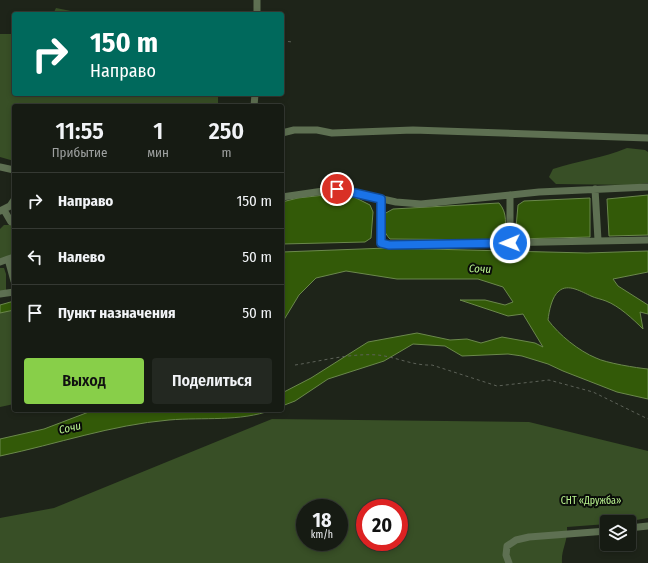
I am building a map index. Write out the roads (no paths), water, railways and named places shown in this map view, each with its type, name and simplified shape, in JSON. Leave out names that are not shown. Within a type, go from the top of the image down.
[{"type":"street","points":[[256,12],[257,0]]},
{"type":"street","points":[[284,132],[294,130],[317,130],[332,133],[413,130],[648,138]]},
{"type":"street","points":[[0,167],[12,170]]},
{"type":"street","points":[[284,197],[337,189],[396,202],[421,204],[510,195],[648,187]]},
{"type":"street","points":[[595,189],[598,240]]},
{"type":"street","points":[[510,195],[510,243]]},
{"type":"street","points":[[381,199],[381,243],[389,245],[648,240]]},
{"type":"street","points":[[12,202],[2,211],[12,222]]},
{"type":"street","points":[[0,262],[11,258]]},
{"type":"street","points":[[0,294],[12,292]]},
{"type":"street","points":[[636,527],[648,526]]},
{"type":"street","points":[[509,563],[506,555],[507,546],[516,540],[529,537],[600,532]]},
{"type":"water","points":[[334,194],[354,197],[370,205],[373,212],[371,238],[365,242],[284,244],[284,202],[298,198]]},
{"type":"water","points":[[648,195],[648,235],[609,236],[607,199]]},
{"type":"water","points":[[590,198],[590,237],[515,239],[518,205],[524,201]]},
{"type":"water","points":[[499,203],[505,215],[505,238],[502,240],[390,239],[384,227],[384,214],[393,209]]},
{"type":"water","name":"Сочи","points":[[387,248],[587,253],[648,251],[648,272],[613,279],[618,286],[648,305],[648,314],[640,312],[643,329],[626,313],[611,303],[571,288],[563,289],[554,296],[548,320],[576,347],[590,355],[601,360],[648,369],[648,399],[617,392],[548,364],[522,356],[508,354],[462,356],[445,346],[413,344],[384,361],[328,379],[295,401],[284,405],[284,392],[311,378],[368,342],[417,333],[450,340],[467,339],[481,343],[502,337],[535,343],[543,347],[523,314],[508,316],[460,300],[485,300],[505,305],[513,302],[503,287],[478,279],[397,279],[346,271],[316,278],[299,295],[284,320],[284,252]]},
{"type":"water","points":[[12,302],[12,310],[0,313],[0,305]]},
{"type":"water","name":"Сочи","points":[[89,412],[266,412],[234,418],[182,419],[147,422],[84,435],[0,456],[0,439],[44,429]]},
{"type":"park label","name":"СНТ «Дружба»","points":[[591,501]]}]
